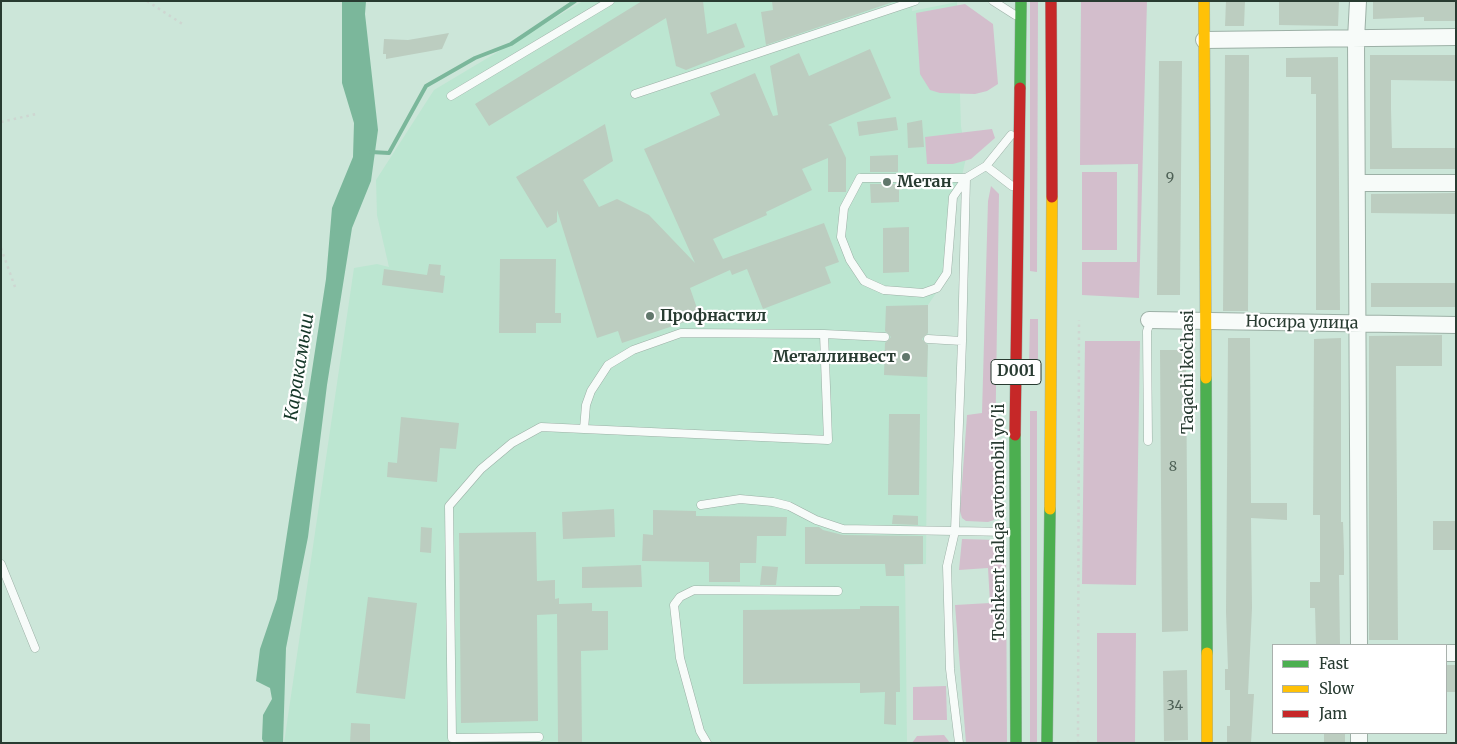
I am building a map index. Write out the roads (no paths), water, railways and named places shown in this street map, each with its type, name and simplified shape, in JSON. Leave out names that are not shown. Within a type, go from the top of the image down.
[{"type":"main road","name":"Toshkent halqa avtomobil yo'li","points":[[1016,743],[1014,532],[1021,384],[1022,289],[1019,192],[1021,1]]},
{"type":"main road","name":"D001","points":[[1047,743],[1047,290],[1051,1]]},
{"type":"main road","name":"Taqachi koʻchasi","points":[[1204,1],[1207,743]]},
{"type":"street","points":[[1358,1],[1356,39],[1359,324],[1359,644]]},
{"type":"street","points":[[1204,40],[1456,37]]},
{"type":"street","points":[[1358,183],[1456,183]]},
{"type":"street","name":"Носира улица","points":[[1150,320],[1456,325]]},
{"type":"lane","points":[[451,96],[610,1]]},
{"type":"lane","points":[[635,94],[915,1]]},
{"type":"lane","points":[[993,1],[1021,18]]},
{"type":"lane","points":[[966,178],[860,178],[844,208],[841,237],[850,260],[864,281],[884,290],[923,293],[937,288],[947,273],[952,197],[966,178],[986,166],[1020,123]]},
{"type":"lane","points":[[986,166],[1019,192]]},
{"type":"lane","points":[[959,743],[950,669],[947,566],[955,531],[966,178]]},
{"type":"lane","points":[[1148,441],[1147,331],[1150,320]]},
{"type":"lane","points":[[584,429],[586,405],[591,391],[608,365],[633,350],[681,333],[824,334],[885,338]]},
{"type":"lane","points":[[539,737],[452,738],[449,506],[481,469],[512,443],[541,427],[828,440],[824,334]]},
{"type":"lane","points":[[928,339],[962,341]]},
{"type":"lane","points":[[701,506],[740,500],[756,500],[789,506],[816,520],[842,529],[1014,532]]},
{"type":"lane","points":[[1,564],[35,648]]},
{"type":"lane","points":[[708,743],[700,731],[680,658],[674,605],[680,597],[694,590],[838,591]]},
{"type":"waterway","points":[[371,152],[389,153],[426,86],[475,58],[511,44],[575,1]]},
{"type":"place","name":"Метан","points":[[887,182]]},
{"type":"place","name":"Профнастил","points":[[650,316]]},
{"type":"place","name":"Металлинвест","points":[[906,357]]},
{"type":"water label","name":"Каракамыш","points":[[300,367]]}]
